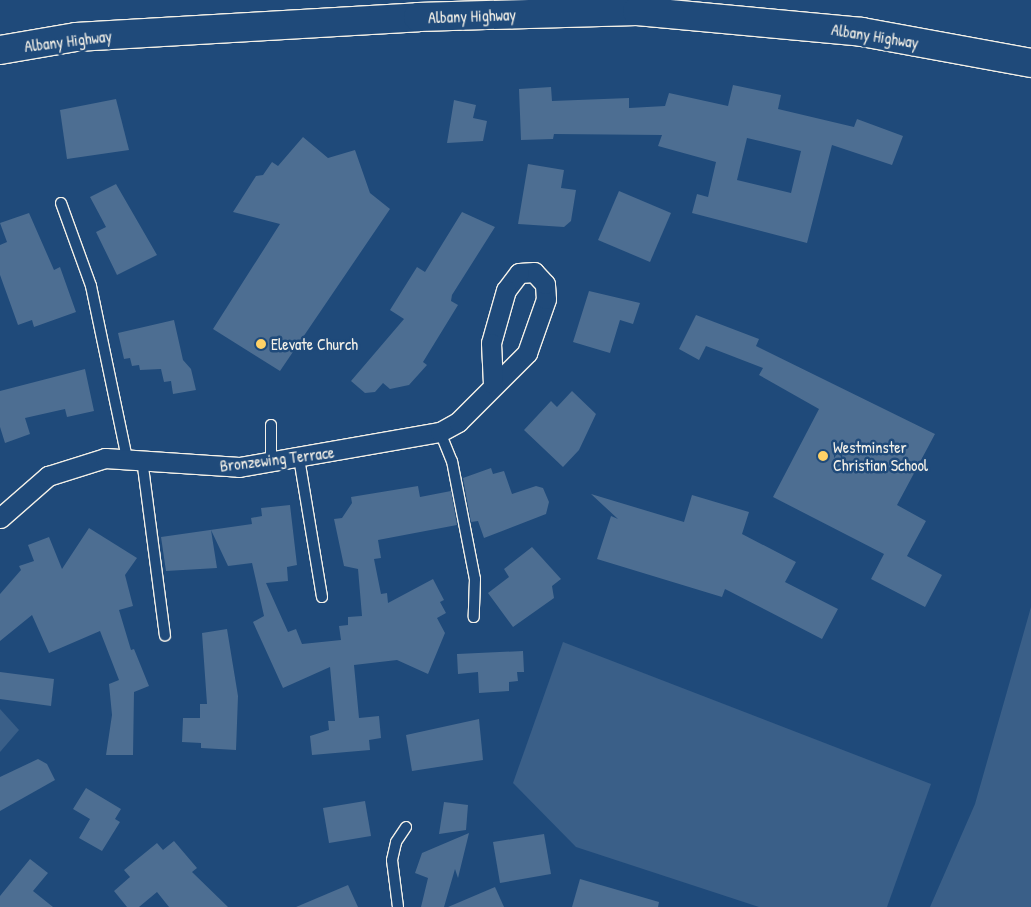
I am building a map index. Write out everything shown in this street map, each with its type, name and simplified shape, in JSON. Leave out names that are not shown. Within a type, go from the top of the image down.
[{"type":"main road","name":"Albany Highway","points":[[0,50],[76,37],[418,17],[637,11],[862,32],[1031,63]]},
{"type":"street","name":"Bronzewing Terrace","points":[[0,518],[48,476],[73,465],[134,459],[214,468],[299,458],[440,432],[458,422],[493,384],[527,353],[544,307],[545,284],[534,272],[519,273],[506,290],[491,343],[493,384]]},
{"type":"lane","points":[[61,203],[91,286],[134,459],[165,636]]},
{"type":"lane","points":[[271,425],[271,462]]},
{"type":"lane","points":[[440,432],[452,461],[475,579],[474,617]]},
{"type":"lane","points":[[299,458],[322,597]]},
{"type":"lane","points":[[398,907],[392,860],[396,842],[406,827]]},
{"type":"shaded area","points":[[1031,607],[1031,907],[930,907],[975,804]]},
{"type":"shaded area","points":[[563,642],[931,784],[887,907],[759,907],[576,847],[513,783]]},
{"type":"shaded area","points":[[0,709],[19,730],[0,752]]},
{"type":"building","points":[[733,85],[781,95],[778,109],[854,127],[857,119],[903,136],[892,165],[832,145],[807,243],[692,213],[697,194],[708,197],[716,162],[658,146],[662,135],[554,134],[553,139],[521,140],[519,89],[551,87],[552,101],[629,98],[629,108],[665,106],[669,93],[728,106]],"holes":[[[747,138],[801,151],[791,193],[737,180]]]},
{"type":"building","points":[[116,99],[129,150],[67,159],[60,110]]},
{"type":"building","points":[[454,100],[476,105],[473,118],[487,121],[483,141],[447,143]]},
{"type":"building","points":[[303,137],[328,158],[355,150],[370,193],[390,209],[280,371],[213,329],[280,224],[233,212],[256,176],[263,175],[272,162],[278,166]]},
{"type":"building","points":[[528,164],[564,170],[561,188],[576,190],[571,221],[564,227],[518,224]]},
{"type":"building","points":[[116,184],[157,255],[117,275],[96,232],[106,227],[90,197]]},
{"type":"building","points":[[619,191],[671,213],[650,262],[598,240]]},
{"type":"building","points":[[462,212],[495,227],[452,295],[451,301],[458,305],[423,362],[427,365],[409,385],[390,389],[383,383],[375,392],[365,393],[351,381],[404,319],[390,310],[417,267],[425,272]]},
{"type":"building","points":[[29,213],[54,270],[60,267],[76,312],[34,327],[32,320],[18,325],[0,275],[0,245],[7,242],[0,223]]},
{"type":"building","points":[[589,291],[640,303],[633,324],[620,320],[610,353],[573,342]]},
{"type":"building","points":[[696,315],[759,339],[756,346],[935,434],[897,505],[926,521],[907,556],[942,575],[925,607],[871,579],[884,554],[773,497],[819,409],[759,375],[763,368],[706,346],[699,360],[679,349]]},
{"type":"building","points":[[174,320],[183,360],[191,369],[196,390],[173,394],[171,381],[164,382],[161,369],[140,370],[139,365],[132,366],[130,358],[124,359],[118,333]]},
{"type":"building","points":[[85,369],[94,411],[67,417],[65,409],[25,418],[30,434],[5,443],[0,427],[0,391]]},
{"type":"building","points":[[572,391],[596,414],[579,450],[563,467],[524,430],[551,401],[557,407]]},
{"type":"building","points":[[491,468],[493,474],[504,471],[512,494],[536,486],[543,488],[549,502],[546,514],[484,538],[478,521],[471,522],[463,478]]},
{"type":"building","points":[[418,486],[420,497],[451,491],[457,525],[378,540],[381,558],[374,559],[381,594],[387,593],[388,603],[433,579],[444,600],[440,602],[446,613],[437,618],[445,633],[428,674],[397,660],[354,665],[359,718],[379,716],[381,738],[369,740],[370,750],[312,755],[310,736],[329,730],[328,721],[335,721],[330,667],[283,688],[253,622],[264,616],[252,563],[228,566],[211,530],[217,568],[166,571],[161,537],[252,524],[251,518],[262,516],[261,508],[290,505],[297,565],[287,567],[288,581],[266,583],[288,632],[296,629],[302,644],[341,640],[339,626],[348,625],[348,617],[362,616],[358,569],[344,566],[334,519],[342,518],[352,503],[351,497]]},
{"type":"building","points":[[591,494],[684,522],[692,495],[749,512],[742,534],[796,562],[785,582],[838,609],[822,639],[725,589],[722,597],[597,559],[611,516],[618,519]]},
{"type":"building","points":[[89,528],[137,558],[125,575],[133,606],[119,610],[131,650],[134,649],[149,686],[134,692],[133,755],[106,755],[112,715],[109,684],[119,680],[100,631],[49,653],[32,615],[0,641],[0,594],[21,570],[19,566],[34,561],[28,545],[49,537],[62,569]]},
{"type":"building","points":[[532,547],[561,579],[552,586],[554,598],[513,627],[488,593],[509,577],[504,569]]},
{"type":"building","points":[[227,629],[238,696],[236,750],[201,748],[201,743],[182,742],[183,718],[200,718],[200,704],[207,704],[202,633]]},
{"type":"building","points":[[523,651],[524,672],[517,672],[518,681],[509,682],[509,691],[479,693],[478,672],[458,674],[457,654]]},
{"type":"building","points":[[0,672],[54,679],[51,706],[0,699]]},
{"type":"building","points":[[479,719],[483,760],[412,771],[406,735]]},
{"type":"building","points":[[38,759],[47,764],[55,780],[0,811],[0,777]]},
{"type":"building","points":[[86,788],[121,809],[115,819],[120,822],[102,851],[79,838],[90,819],[73,809]]},
{"type":"building","points":[[365,801],[371,836],[329,843],[323,808]]},
{"type":"building","points":[[444,802],[468,805],[466,830],[439,834]]},
{"type":"building","points":[[469,833],[458,878],[455,869],[444,907],[421,907],[428,878],[415,873],[422,853]]},
{"type":"building","points":[[544,834],[551,874],[500,883],[493,842]]},
{"type":"building","points":[[174,841],[197,868],[192,872],[228,907],[169,907],[157,892],[139,907],[127,907],[114,891],[130,877],[124,870],[157,843],[163,850]]},
{"type":"building","points":[[30,859],[48,873],[33,891],[53,907],[0,907],[0,896]]},
{"type":"building","points":[[580,879],[659,902],[658,907],[572,907]]},
{"type":"building","points":[[348,885],[358,907],[296,907]]},
{"type":"building","points":[[495,887],[504,907],[448,907]]},
{"type":"place","name":"Elevate Church","points":[[261,344]]},
{"type":"place","name":"Westminster Christian School","points":[[823,456]]}]
